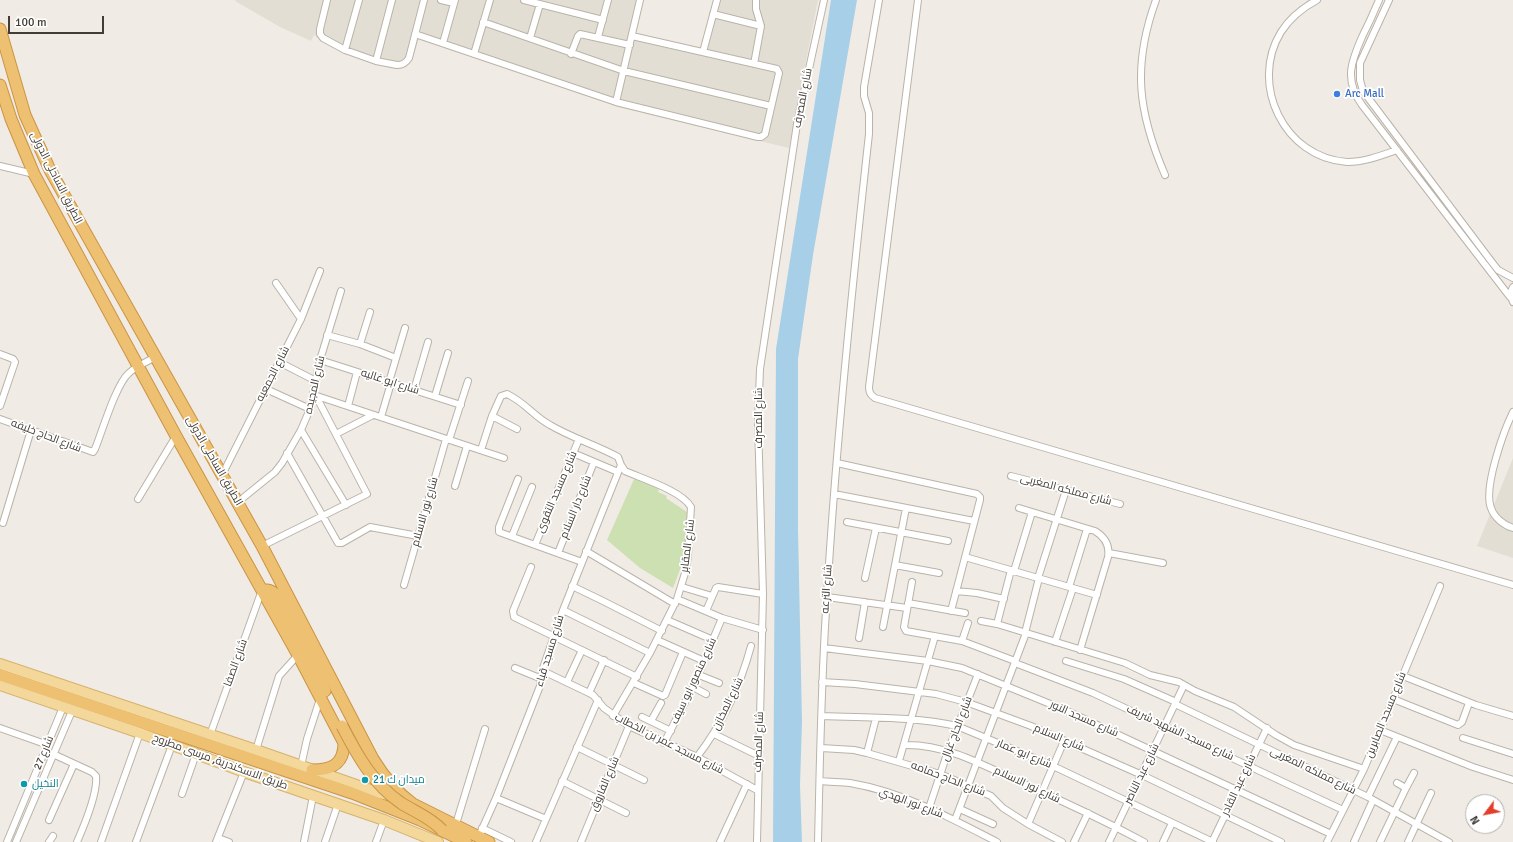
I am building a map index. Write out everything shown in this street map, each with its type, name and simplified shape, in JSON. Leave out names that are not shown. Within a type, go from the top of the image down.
[{"type":"highway","name":"الطريق الساحلى الدولى","points":[[0,29],[19,95],[41,152],[155,357],[238,502],[373,759],[385,776],[404,797],[413,804],[456,824],[480,832],[489,842]]},
{"type":"highway","name":"الطريق الساحلى الدولى","points":[[0,85],[11,119],[34,174],[176,436],[298,655],[344,743],[342,756],[333,766],[310,774]]},
{"type":"highway","points":[[262,590],[270,590],[277,595],[280,600],[359,758],[378,782],[401,803],[428,818],[442,830]]},
{"type":"highway","points":[[0,675],[310,774],[442,830],[466,842]]},
{"type":"main road","name":"طريق الاسكندرية, مرسى مطروح","points":[[0,664],[256,750],[301,766],[310,774],[379,794],[404,797]]},
{"type":"main road","name":"طريق الاسكندرية, مرسى مطروح","points":[[0,685],[384,820],[438,842]]},
{"type":"street","points":[[327,0],[320,34],[323,38],[345,50],[376,61],[397,65],[402,65],[409,58],[424,0]]},
{"type":"street","points":[[345,50],[359,0]]},
{"type":"street","points":[[376,61],[392,0]]},
{"type":"street","points":[[441,0],[454,2],[443,43]]},
{"type":"street","points":[[474,54],[490,0]]},
{"type":"street","points":[[524,0],[543,3],[603,20]]},
{"type":"street","points":[[598,38],[608,0]]},
{"type":"street","points":[[616,102],[640,0]]},
{"type":"street","points":[[702,52],[717,0]]},
{"type":"street","points":[[754,64],[761,26],[756,9],[756,0]]},
{"type":"street","name":"شارع المصرف","points":[[757,842],[757,790],[763,630],[758,423],[760,369],[797,124],[824,0]]},
{"type":"street","name":"شارع الترعه","points":[[818,842],[822,682],[834,494],[848,336],[870,134],[869,113],[864,87],[879,0]]},
{"type":"street","points":[[918,0],[869,387],[869,392],[872,396],[1513,585]]},
{"type":"street","points":[[1156,0],[1148,21],[1141,57],[1140,88],[1151,139],[1165,175]]},
{"type":"street","points":[[1317,0],[1305,7],[1291,19],[1281,32],[1273,48],[1269,65],[1268,83],[1271,100],[1278,116],[1287,130],[1299,142],[1313,152],[1329,158],[1345,162],[1362,161],[1397,150]]},
{"type":"street","points":[[1385,1],[1354,54],[1351,67],[1351,80],[1358,99],[1512,300]]},
{"type":"street","points":[[1385,1],[1360,63],[1360,80],[1363,91],[1494,266],[1502,273],[1513,278]]},
{"type":"street","points":[[530,38],[543,3]]},
{"type":"street","points":[[713,14],[761,26]]},
{"type":"street","points":[[483,22],[571,54],[624,71],[772,106]]},
{"type":"street","points":[[415,34],[616,102],[761,137],[766,132],[778,72],[776,69],[632,36]]},
{"type":"street","points":[[571,54],[580,34],[630,45]]},
{"type":"street","points":[[0,166],[34,174]]},
{"type":"street","name":"شارع الجمعيه","points":[[222,475],[301,319],[320,271]]},
{"type":"street","points":[[276,283],[301,319]]},
{"type":"street","points":[[1512,300],[1511,291],[1513,287]]},
{"type":"street","name":"شارع المجيده","points":[[238,502],[275,472],[301,430],[315,395],[320,360],[340,291]]},
{"type":"street","points":[[360,344],[370,312]]},
{"type":"street","points":[[381,417],[405,328]]},
{"type":"street","points":[[327,335],[360,344],[396,358]]},
{"type":"street","points":[[414,390],[428,342]]},
{"type":"street","points":[[434,396],[448,352]]},
{"type":"street","points":[[0,354],[15,361],[15,364],[3,387],[0,406]]},
{"type":"street","name":"شارع الحاج خليفه","points":[[0,418],[90,452],[94,452],[121,384],[128,373],[155,357]]},
{"type":"street","name":"شارع ابو غاليه","points":[[320,360],[461,405]]},
{"type":"street","points":[[279,362],[316,381]]},
{"type":"street","points":[[348,406],[357,372]]},
{"type":"street","name":"شارع نور الاسلام","points":[[404,585],[448,439],[461,405],[468,381]]},
{"type":"street","points":[[266,389],[310,409]]},
{"type":"street","name":"شارع المقابر","points":[[492,416],[501,396],[508,394],[523,403],[546,423],[618,457],[621,465],[626,471],[676,494],[686,500],[691,507],[688,555],[682,587],[662,632],[634,683],[613,716]]},
{"type":"street","points":[[315,395],[504,458]]},
{"type":"street","points":[[262,546],[366,496],[367,494],[315,395]]},
{"type":"street","points":[[1513,412],[1502,440],[1491,480],[1490,493],[1490,506],[1494,515],[1501,522],[1513,528]]},
{"type":"street","points":[[336,434],[373,415]]},
{"type":"street","points":[[481,450],[492,416],[518,429]]},
{"type":"street","points":[[3,523],[31,430]]},
{"type":"street","points":[[301,430],[346,505]]},
{"type":"street","points":[[138,499],[176,436]]},
{"type":"street","name":"شارع مسجد التقوى","points":[[535,545],[579,439]]},
{"type":"street","points":[[455,486],[466,446]]},
{"type":"street","points":[[287,453],[340,544],[370,527],[418,536]]},
{"type":"street","points":[[573,453],[618,472]]},
{"type":"street","name":"شارع دار السلام","points":[[558,553],[594,462]]},
{"type":"street","points":[[837,463],[975,492],[980,497],[951,611]]},
{"type":"street","name":"شارع مسجد قباء","points":[[480,832],[496,798],[542,679],[543,671],[563,610],[621,465]]},
{"type":"street","name":"شارع مملكه المغربى","points":[[1011,476],[1120,504]]},
{"type":"street","points":[[518,479],[499,530],[501,533],[582,562]]},
{"type":"street","points":[[512,536],[532,486]]},
{"type":"street","points":[[955,820],[1025,633],[1039,578],[1066,490]]},
{"type":"street","points":[[834,494],[974,521]]},
{"type":"street","points":[[883,627],[906,508]]},
{"type":"street","points":[[1019,508],[1095,531],[1105,539],[1108,545],[1109,553],[1080,650]]},
{"type":"street","points":[[997,624],[1032,512]]},
{"type":"street","points":[[847,522],[948,541]]},
{"type":"street","points":[[865,578],[876,528]]},
{"type":"street","points":[[1055,642],[1087,529]]},
{"type":"street","points":[[586,551],[676,601],[722,618],[763,630]]},
{"type":"street","points":[[1109,553],[1163,563]]},
{"type":"street","points":[[965,557],[1097,595]]},
{"type":"street","points":[[895,565],[939,574]]},
{"type":"street","points":[[531,567],[513,611],[513,615],[516,618],[637,677]]},
{"type":"street","points":[[908,605],[912,582]]},
{"type":"street","points":[[572,586],[603,600],[662,632]]},
{"type":"street","name":"شارع مسجد الصابرين","points":[[1327,842],[1364,769],[1440,586]]},
{"type":"street","points":[[682,587],[712,596]]},
{"type":"street","points":[[706,611],[716,588],[718,587],[763,594]]},
{"type":"street","name":"شارع الصفا","points":[[210,735],[262,590]]},
{"type":"street","points":[[956,591],[977,593],[1004,599]]},
{"type":"street","points":[[827,597],[887,605],[908,605],[965,613]]},
{"type":"street","points":[[859,638],[865,602]]},
{"type":"street","name":"شارع مسجد الشهيد شريف","points":[[908,605],[904,630],[907,632],[962,641],[1074,684],[1165,725],[1343,810]]},
{"type":"street","points":[[563,610],[650,653]]},
{"type":"street","name":"شارع منصور ابو سيف","points":[[664,743],[699,675],[722,618]]},
{"type":"street","points":[[667,620],[713,640]]},
{"type":"street","points":[[981,621],[997,624],[1125,664],[1150,675],[1173,679],[1195,691],[1234,707],[1294,745],[1364,769]]},
{"type":"street","points":[[962,641],[968,623]]},
{"type":"street","points":[[899,761],[935,636]]},
{"type":"street","points":[[657,640],[704,661]]},
{"type":"street","name":"شارع المخازن","points":[[697,757],[714,734],[736,691],[751,646]]},
{"type":"street","name":"شارع مسجد النور","points":[[824,648],[928,661],[962,668],[1065,710],[1331,834]]},
{"type":"street","points":[[566,682],[582,650]]},
{"type":"street","points":[[634,683],[663,696],[665,695],[683,652]]},
{"type":"street","points":[[256,750],[279,676],[298,655]]},
{"type":"street","points":[[589,692],[604,660]]},
{"type":"street","name":"شارع مملكه المغربى","points":[[1066,661],[1124,679],[1176,703],[1259,745],[1371,798],[1446,841]]},
{"type":"street","points":[[515,668],[542,679]]},
{"type":"street","name":"شارع مسجد عمر بن الخطاب","points":[[543,671],[589,692],[613,716],[629,726],[697,757],[757,790]]},
{"type":"street","name":"شارع الحاج غزال","points":[[929,808],[957,726],[978,674]]},
{"type":"street","points":[[699,675],[719,683]]},
{"type":"street","points":[[1402,676],[1469,703],[1513,716]]},
{"type":"street","name":"شارع السلام","points":[[822,682],[855,684],[919,692],[949,697],[966,702],[1064,740],[1226,814],[1282,842]]},
{"type":"street","name":"شارع عبد الناصر","points":[[1109,842],[1184,684]]},
{"type":"street","points":[[693,687],[706,694]]},
{"type":"street","points":[[301,766],[307,739],[320,698]]},
{"type":"street","points":[[1393,699],[1458,725],[1462,722],[1469,703]]},
{"type":"street","points":[[536,842],[598,700]]},
{"type":"street","points":[[651,721],[661,703]]},
{"type":"street","name":"شارع 27","points":[[7,842],[48,745],[67,709]]},
{"type":"street","name":"شارع 27","points":[[16,842],[53,754],[67,709]]},
{"type":"street","name":"شارع ابو عمار","points":[[822,716],[911,720],[957,726],[1053,766],[1212,842]]},
{"type":"street","points":[[642,717],[671,730]]},
{"type":"street","points":[[867,753],[876,718]]},
{"type":"street","name":"شارع الفاروق","points":[[581,842],[629,726]]},
{"type":"street","points":[[0,728],[48,745]]},
{"type":"street","name":"شارع عبد القادر","points":[[1212,842],[1266,728]]},
{"type":"street","points":[[456,824],[485,729]]},
{"type":"street","points":[[1380,730],[1473,767],[1513,780]]},
{"type":"street","points":[[101,842],[140,733]]},
{"type":"street","points":[[714,734],[759,756]]},
{"type":"street","points":[[1354,842],[1397,737]]},
{"type":"street","points":[[1463,738],[1513,754]]},
{"type":"street","points":[[1028,824],[1064,740]]},
{"type":"street","points":[[136,842],[172,745]]},
{"type":"street","name":"شارع نور الاسلام","points":[[904,745],[926,746],[948,751],[977,762],[1088,813],[1144,842]]},
{"type":"street","points":[[577,747],[644,780]]},
{"type":"street","name":"شارع الحاج حمامه","points":[[821,748],[854,750],[899,761],[940,774],[991,796],[1003,808],[1028,824],[1062,842]]},
{"type":"street","points":[[53,754],[94,773],[97,778],[88,813],[77,842]]},
{"type":"street","points":[[182,794],[196,754]]},
{"type":"street","points":[[49,820],[74,764]]},
{"type":"street","points":[[229,842],[217,840],[244,772]]},
{"type":"street","points":[[1380,842],[1414,773]]},
{"type":"street","points":[[562,781],[626,813]]},
{"type":"street","name":"شارع نور الهدي","points":[[820,781],[849,783],[872,788],[929,808],[997,842]]},
{"type":"street","points":[[1397,783],[1406,788]]},
{"type":"street","points":[[720,842],[747,784]]},
{"type":"street","points":[[1408,842],[1431,793]]},
{"type":"street","points":[[304,842],[313,796]]},
{"type":"street","points":[[496,798],[546,819]]},
{"type":"street","points":[[325,842],[338,804]]},
{"type":"street","points":[[960,809],[993,824]]},
{"type":"street","points":[[1074,842],[1088,813]]},
{"type":"street","points":[[376,842],[384,820]]},
{"type":"street","points":[[1163,842],[1172,823]]},
{"type":"street","points":[[480,832],[511,842]]},
{"type":"street","points":[[49,842],[53,836]]},
{"type":"shaded area","points":[[637,0],[628,38],[699,54],[714,0],[818,0],[789,148],[618,107],[419,38],[413,58],[407,66],[400,69],[390,68],[341,51],[314,35],[311,41],[280,27],[235,1]]},
{"type":"shaded area","points":[[1513,458],[1513,558],[1477,546]]},
{"type":"green space","points":[[635,477],[659,488],[658,492],[667,496],[666,498],[687,512],[686,554],[673,588],[640,568],[607,540]]},
{"type":"water","points":[[831,0],[857,0],[813,255],[798,359],[798,529],[802,722],[800,785],[802,842],[773,842],[776,349]]},
{"type":"place","name":"Arc Mall","points":[[1337,94]]},
{"type":"place","name":"ميدان ك 21","points":[[365,780]]},
{"type":"place","name":"النخيل","points":[[24,784]]}]
